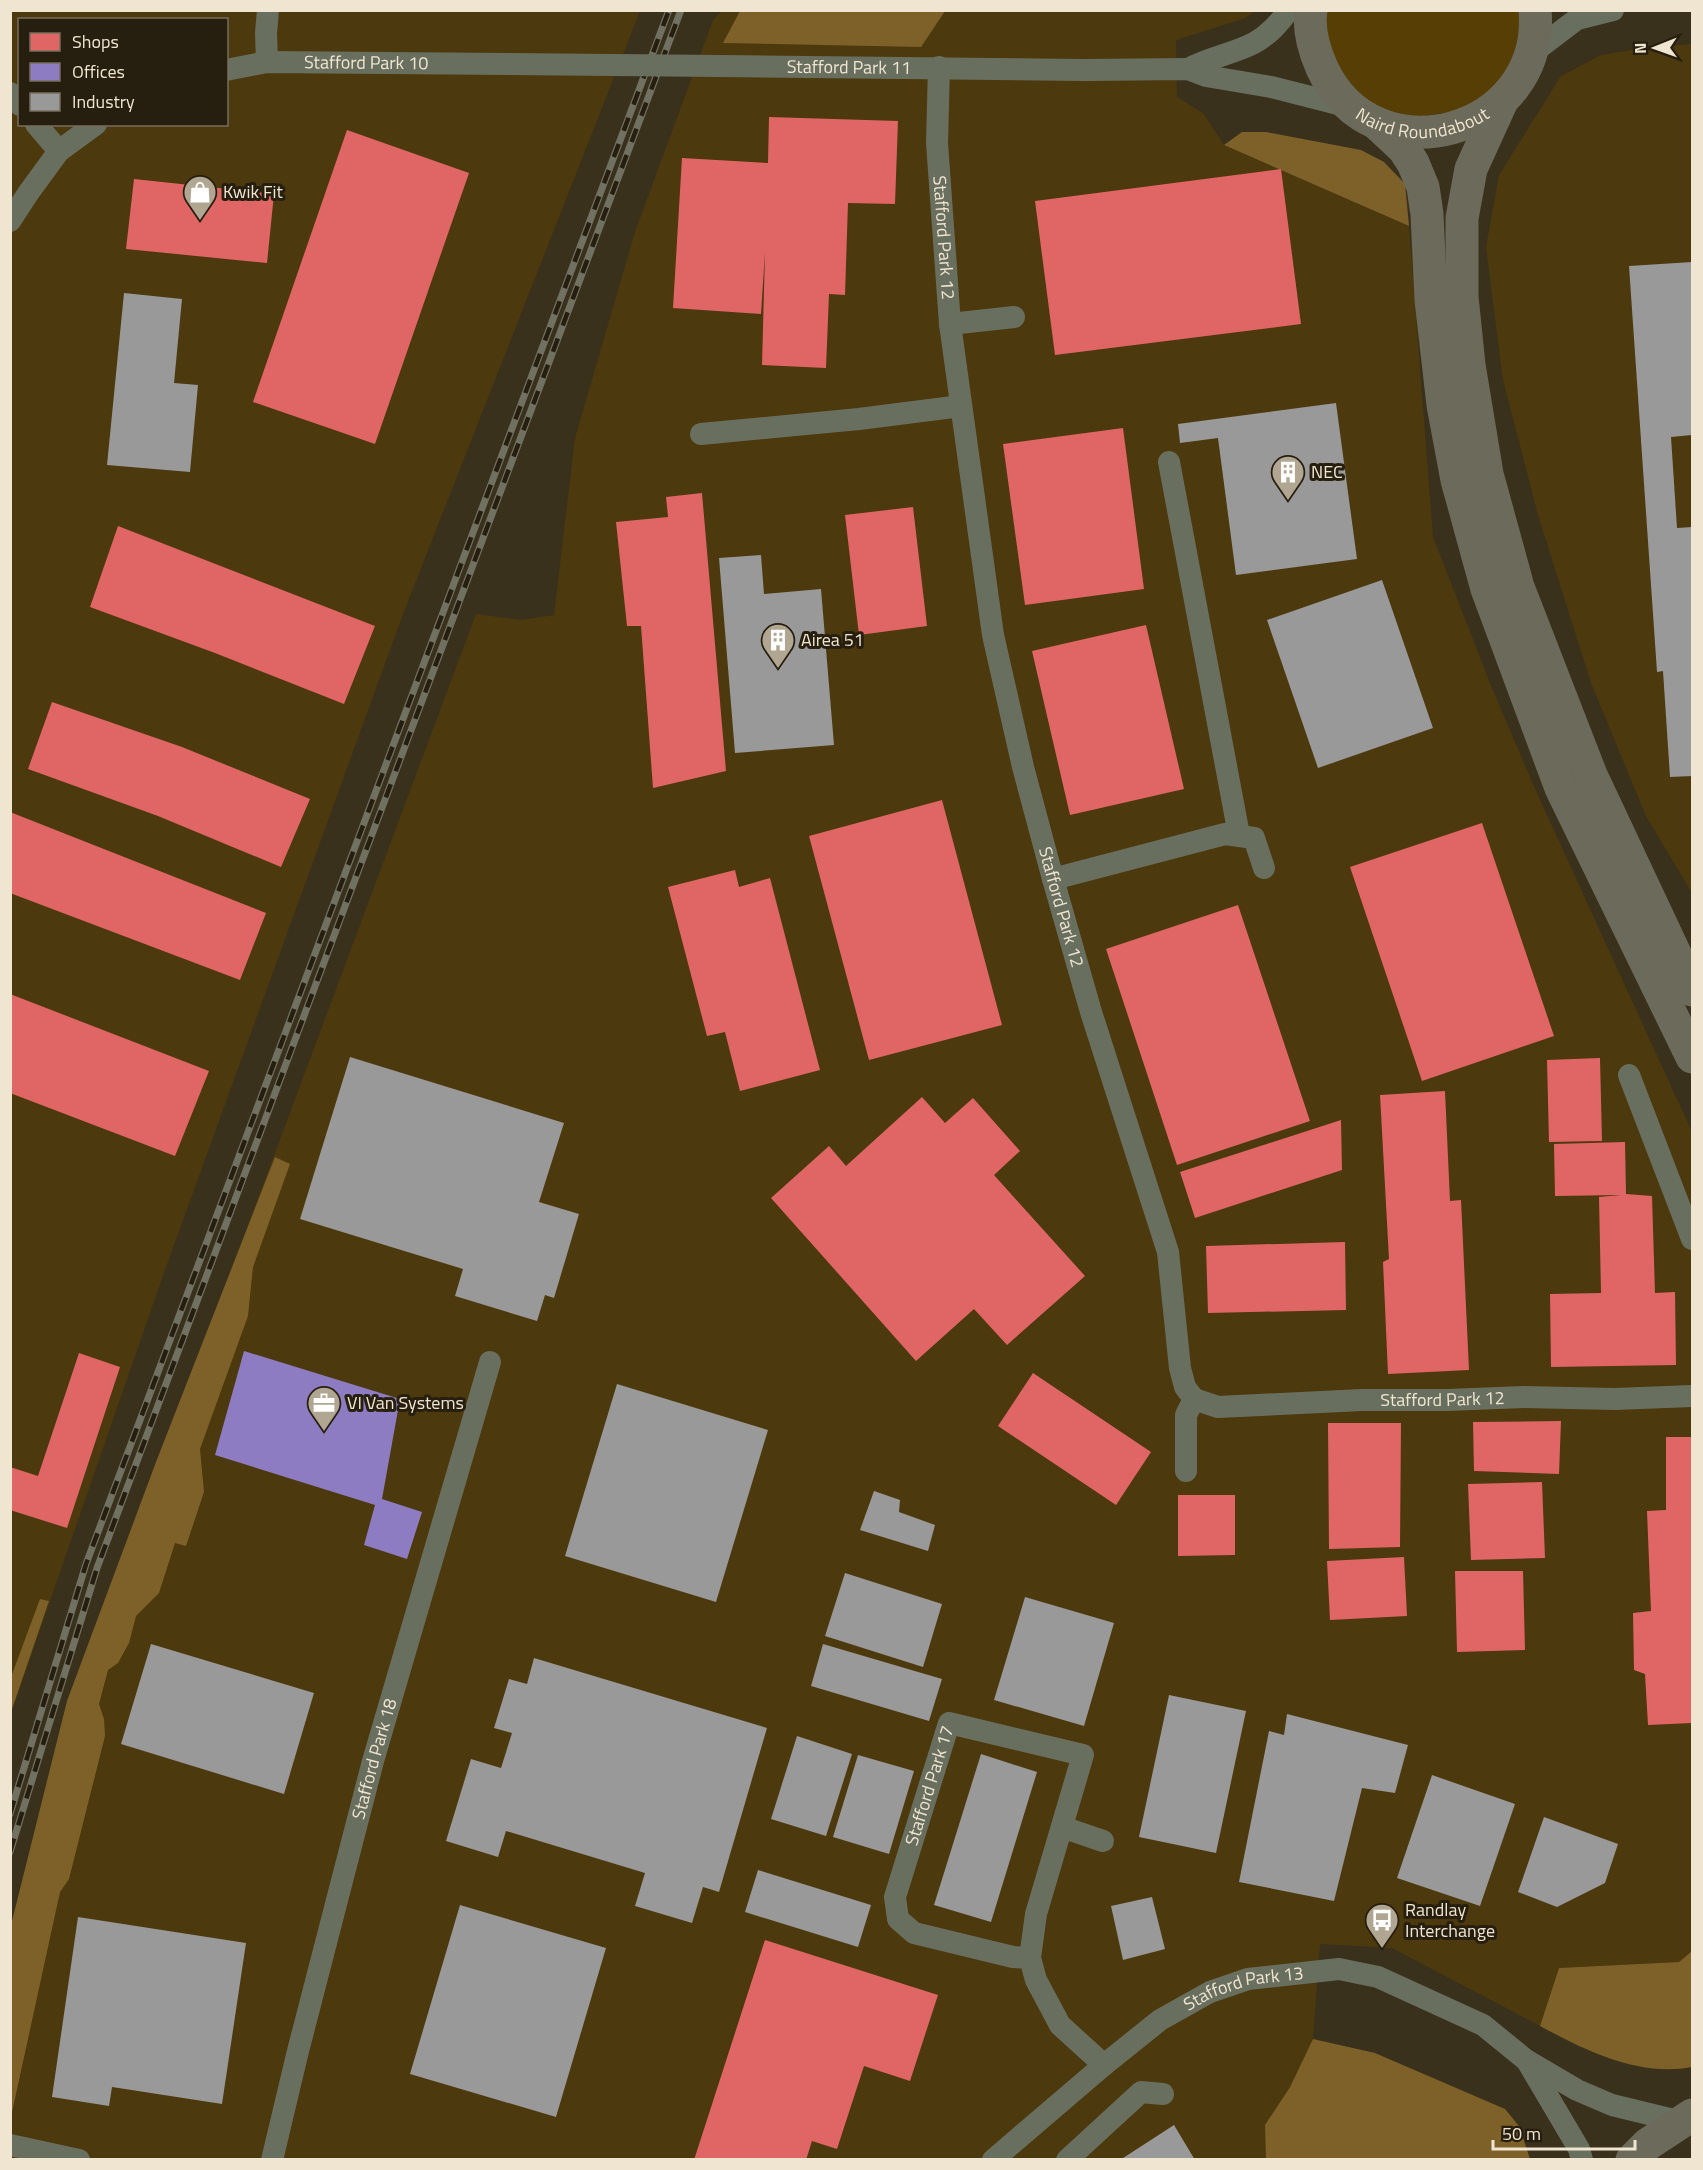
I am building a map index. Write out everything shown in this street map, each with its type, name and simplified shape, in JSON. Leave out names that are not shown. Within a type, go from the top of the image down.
[{"type":"highway","name":"Naird Roundabout","points":[[1311,10],[1314,51],[1328,82],[1363,115],[1403,132],[1429,133],[1456,128],[1476,120],[1502,101],[1518,82],[1531,54],[1536,21],[1535,10]]},
{"type":"highway","points":[[1502,101],[1470,169],[1461,218],[1462,297],[1469,365],[1487,474],[1518,587],[1592,775],[1692,990]]},
{"type":"highway","points":[[1363,115],[1404,149],[1423,187],[1427,214],[1431,300],[1443,405],[1457,480],[1487,589],[1561,788],[1692,1057]]},
{"type":"highway","points":[[1632,2160],[1648,2144],[1687,2119]]},
{"type":"street","points":[[267,62],[268,10]]},
{"type":"street","name":"Stafford Park 11","points":[[1188,69],[1204,60],[1255,42],[1275,27],[1289,10]]},
{"type":"street","points":[[1531,54],[1577,19],[1613,10]]},
{"type":"street","name":"Stafford Park 10","points":[[228,70],[267,62],[508,64]]},
{"type":"street","name":"Stafford Park 11","points":[[508,64],[1188,69],[1206,76],[1271,87],[1363,115]]},
{"type":"street","name":"Stafford Park 12","points":[[939,68],[937,143],[950,324],[993,635],[1023,767],[1053,879],[1092,1012],[1165,1240],[1180,1368],[1185,1387],[1194,1399],[1218,1407],[1362,1400],[1615,1399],[1692,1396]]},
{"type":"street","points":[[38,126],[59,151]]},
{"type":"street","points":[[10,222],[28,192],[59,151],[93,126]]},
{"type":"street","points":[[950,324],[1014,317]]},
{"type":"street","points":[[701,434],[849,420],[961,406]]},
{"type":"street","points":[[1169,462],[1239,835]]},
{"type":"street","points":[[1053,879],[1226,834],[1254,838],[1264,868]]},
{"type":"street","points":[[1629,1075],[1692,1239]]},
{"type":"street","name":"Stafford Park 18","points":[[272,2160],[373,1761],[490,1362]]},
{"type":"street","points":[[1186,1471],[1186,1415],[1194,1399]]},
{"type":"street","name":"Stafford Park 17","points":[[1030,1958],[1013,1957],[914,1933],[898,1919],[895,1897],[949,1723],[1083,1755],[1036,1914],[1030,1958],[1036,1980],[1060,2025],[1104,2065]]},
{"type":"street","points":[[1062,1827],[1103,1841]]},
{"type":"street","name":"Stafford Park 13","points":[[993,2160],[1160,2020],[1210,1992],[1248,1979],[1339,1969],[1378,1977],[1483,2025],[1526,2060]]},
{"type":"street","points":[[1526,2060],[1577,2090],[1611,2105],[1687,2119]]},
{"type":"street","points":[[1526,2060],[1579,2149],[1581,2160]]},
{"type":"street","points":[[1067,2160],[1141,2092],[1162,2094]]},
{"type":"street","points":[[10,2145],[79,2160]]},
{"type":"shaded area","points":[[723,10],[1255,11],[1246,18],[1176,40],[1177,97],[1203,113],[1224,145],[1409,226],[1433,537],[1492,688],[1536,791],[1692,1132],[1692,1951],[1679,1962],[1559,1968],[1540,2026],[1392,1948],[1320,1944],[1313,2039],[1290,2087],[1266,2124],[1266,2159],[11,2160],[11,1925],[207,1335],[476,614],[521,620],[554,615],[575,438],[635,232],[713,20]]},
{"type":"shaded area","points":[[1323,10],[1522,10],[1522,38],[1504,80],[1469,109],[1403,119],[1361,100],[1332,64]]},
{"type":"shaded area","points":[[11,11],[640,11],[403,614],[166,1267],[11,1713]]},
{"type":"shaded area","points":[[740,11],[945,11],[921,47],[723,43]]},
{"type":"shaded area","points":[[1692,44],[1692,893],[1646,816],[1591,683],[1538,515],[1503,380],[1486,247],[1499,175],[1561,76],[1601,55]]},
{"type":"shaded area","points":[[1242,132],[1266,132],[1361,150],[1384,162],[1405,184],[1409,226],[1224,145]]},
{"type":"shaded area","points":[[275,1157],[290,1164],[253,1267],[248,1316],[200,1449],[204,1492],[186,1546],[175,1543],[159,1593],[136,1616],[129,1643],[118,1663],[108,1670],[99,1704],[104,1719],[105,1736],[69,1879],[60,1892],[11,2117],[11,1925],[67,1701],[156,1462]]},
{"type":"shaded area","points":[[40,1599],[49,1601],[11,1712],[11,1677]]},
{"type":"shaded area","points":[[1692,1951],[1692,2067],[1652,2068],[1613,2060],[1540,2026],[1559,1968],[1679,1962]]},
{"type":"shaded area","points":[[1313,2039],[1375,2053],[1505,2109],[1519,2126],[1530,2159],[1266,2159],[1265,2125],[1290,2087]]},
{"type":"building: Shops","points":[[769,117],[898,121],[895,204],[848,203],[845,295],[829,294],[826,368],[762,365],[765,252],[761,314],[673,308],[682,158],[768,163]]},
{"type":"building: Shops","points":[[347,130],[469,173],[375,444],[253,402]]},
{"type":"building: Shops","points":[[1281,169],[1301,324],[1055,355],[1035,201]]},
{"type":"building: Shops","name":"Kwik Fit","points":[[134,179],[274,194],[267,263],[126,249]]},
{"type":"building: Shops","points":[[1123,428],[1144,589],[1025,605],[1003,444]]},
{"type":"building: Shops","points":[[702,493],[726,771],[653,788],[641,626],[627,626],[616,522],[668,517],[666,497]]},
{"type":"building: Shops","points":[[913,507],[927,626],[859,635],[845,515]]},
{"type":"building: Shops","points":[[118,526],[375,626],[344,704],[90,607]]},
{"type":"building: Shops","points":[[1146,625],[1184,789],[1070,815],[1032,651]]},
{"type":"building: Shops","points":[[52,702],[182,747],[310,799],[281,867],[158,816],[28,769]]},
{"type":"building: Shops","points":[[942,800],[1002,1025],[869,1060],[809,836]]},
{"type":"building: Shops","points":[[10,812],[266,913],[240,980],[10,893]]},
{"type":"building: Shops","points":[[1482,823],[1554,1036],[1422,1081],[1350,867]]},
{"type":"building: Shops","points":[[735,870],[739,887],[770,878],[820,1070],[740,1091],[725,1032],[707,1036],[668,887]]},
{"type":"building: Shops","points":[[1238,905],[1310,1121],[1177,1165],[1106,949]]},
{"type":"building: Shops","points":[[10,994],[209,1071],[175,1156],[10,1093]]},
{"type":"building: Shops","points":[[1600,1058],[1602,1141],[1549,1142],[1547,1060]]},
{"type":"building: Shops","points":[[1445,1091],[1450,1201],[1461,1200],[1469,1370],[1388,1374],[1383,1262],[1389,1259],[1380,1095]]},
{"type":"building: Shops","points":[[922,1097],[945,1123],[973,1098],[1020,1151],[994,1175],[1085,1276],[1007,1345],[974,1309],[916,1361],[771,1198],[829,1146],[846,1166]]},
{"type":"building: Shops","points":[[1341,1120],[1342,1170],[1195,1218],[1180,1172]]},
{"type":"building: Shops","points":[[1625,1142],[1626,1194],[1652,1196],[1655,1293],[1675,1292],[1676,1365],[1551,1367],[1550,1294],[1601,1293],[1599,1197],[1621,1195],[1555,1196],[1554,1144]]},
{"type":"building: Shops","points":[[1345,1242],[1346,1310],[1208,1313],[1206,1246]]},
{"type":"building: Shops","points":[[79,1353],[120,1367],[67,1528],[10,1510],[10,1467],[38,1476]]},
{"type":"building: Shops","points":[[1033,1373],[1151,1452],[1116,1505],[998,1426]]},
{"type":"building: Shops","points":[[1561,1421],[1559,1474],[1474,1471],[1473,1422]]},
{"type":"building: Shops","points":[[1328,1423],[1401,1423],[1400,1547],[1329,1549]]},
{"type":"building: Shops","points":[[1666,1437],[1692,1437],[1692,1723],[1648,1725],[1645,1674],[1634,1670],[1633,1613],[1651,1611],[1647,1511],[1666,1510]]},
{"type":"building: Shops","points":[[1542,1482],[1545,1558],[1471,1560],[1468,1484]]},
{"type":"building: Shops","points":[[1178,1495],[1235,1495],[1235,1555],[1178,1556]]},
{"type":"building: Shops","points":[[1404,1557],[1407,1616],[1330,1620],[1327,1561]]},
{"type":"building: Shops","points":[[1455,1571],[1523,1571],[1525,1650],[1457,1652]]},
{"type":"building: Shops","points":[[765,1940],[938,1995],[910,2081],[864,2066],[837,2149],[812,2141],[806,2160],[694,2160]]},
{"type":"building: Offices","points":[[244,1351],[400,1399],[382,1499],[422,1512],[407,1559],[364,1545],[375,1505],[215,1455]]},
{"type":"building: Industry","points":[[1692,262],[1692,435],[1671,437],[1677,528],[1692,527],[1692,776],[1670,777],[1663,671],[1657,672],[1629,266]]},
{"type":"building: Industry","points":[[124,293],[182,299],[174,383],[198,385],[190,472],[107,465]]},
{"type":"building: Industry","name":"NEC","points":[[1336,403],[1357,559],[1236,575],[1218,438],[1180,443],[1178,424]]},
{"type":"building: Industry","name":"Airea 51","points":[[761,555],[764,594],[821,589],[834,745],[735,753],[719,558]]},
{"type":"building: Industry","points":[[1382,580],[1433,728],[1318,768],[1267,620]]},
{"type":"building: Industry","points":[[350,1057],[564,1123],[539,1202],[579,1214],[554,1298],[545,1295],[537,1321],[455,1296],[463,1269],[300,1219]]},
{"type":"building: Industry","points":[[617,1384],[768,1430],[716,1602],[565,1556]]},
{"type":"building: Industry","points":[[874,1491],[900,1500],[899,1512],[935,1525],[928,1551],[860,1530]]},
{"type":"building: Industry","points":[[845,1573],[942,1604],[923,1667],[825,1636]]},
{"type":"building: Industry","points":[[1025,1597],[1114,1623],[1084,1726],[994,1700]]},
{"type":"building: Industry","points":[[151,1644],[314,1693],[284,1794],[121,1744]]},
{"type":"building: Industry","points":[[823,1644],[942,1679],[929,1721],[811,1686]]},
{"type":"building: Industry","points":[[534,1658],[767,1728],[719,1892],[703,1887],[692,1923],[635,1906],[645,1873],[506,1831],[498,1857],[446,1841],[471,1759],[501,1768],[512,1733],[494,1728],[509,1679],[527,1684]]},
{"type":"building: Industry","points":[[1169,1695],[1246,1711],[1216,1853],[1139,1837]]},
{"type":"building: Industry","points":[[1287,1714],[1408,1745],[1395,1793],[1362,1788],[1334,1901],[1239,1882],[1269,1731],[1284,1735]]},
{"type":"building: Industry","points":[[797,1736],[852,1754],[826,1836],[771,1819]]},
{"type":"building: Industry","points":[[981,1754],[1037,1772],[991,1922],[934,1905]]},
{"type":"building: Industry","points":[[858,1755],[914,1771],[889,1854],[833,1837]]},
{"type":"building: Industry","points":[[1432,1775],[1515,1804],[1480,1906],[1397,1878]]},
{"type":"building: Industry","points":[[1544,1817],[1618,1844],[1605,1883],[1557,1907],[1518,1892]]},
{"type":"building: Industry","points":[[758,1870],[871,1905],[858,1947],[745,1912]]},
{"type":"building: Industry","points":[[1152,1897],[1165,1949],[1123,1960],[1111,1906]]},
{"type":"building: Industry","points":[[460,1905],[606,1948],[556,2117],[410,2074]]},
{"type":"building: Industry","points":[[78,1917],[246,1943],[222,2104],[112,2087],[109,2106],[52,2097]]},
{"type":"building: Industry","points":[[1174,2125],[1195,2160],[1120,2160]]},
{"type":"railway","points":[[10,1814],[86,1564],[669,10]]},
{"type":"railway","points":[[10,1852],[97,1568],[681,10]]},
{"type":"place","name":"Kwik Fit","points":[[200,221]]},
{"type":"place","name":"NEC","points":[[1288,501]]},
{"type":"place","name":"Airea 51","points":[[778,669]]},
{"type":"place","name":"VI Van Systems","points":[[324,1432]]},
{"type":"place","name":"Randlay Interchange","points":[[1382,1949]]}]
